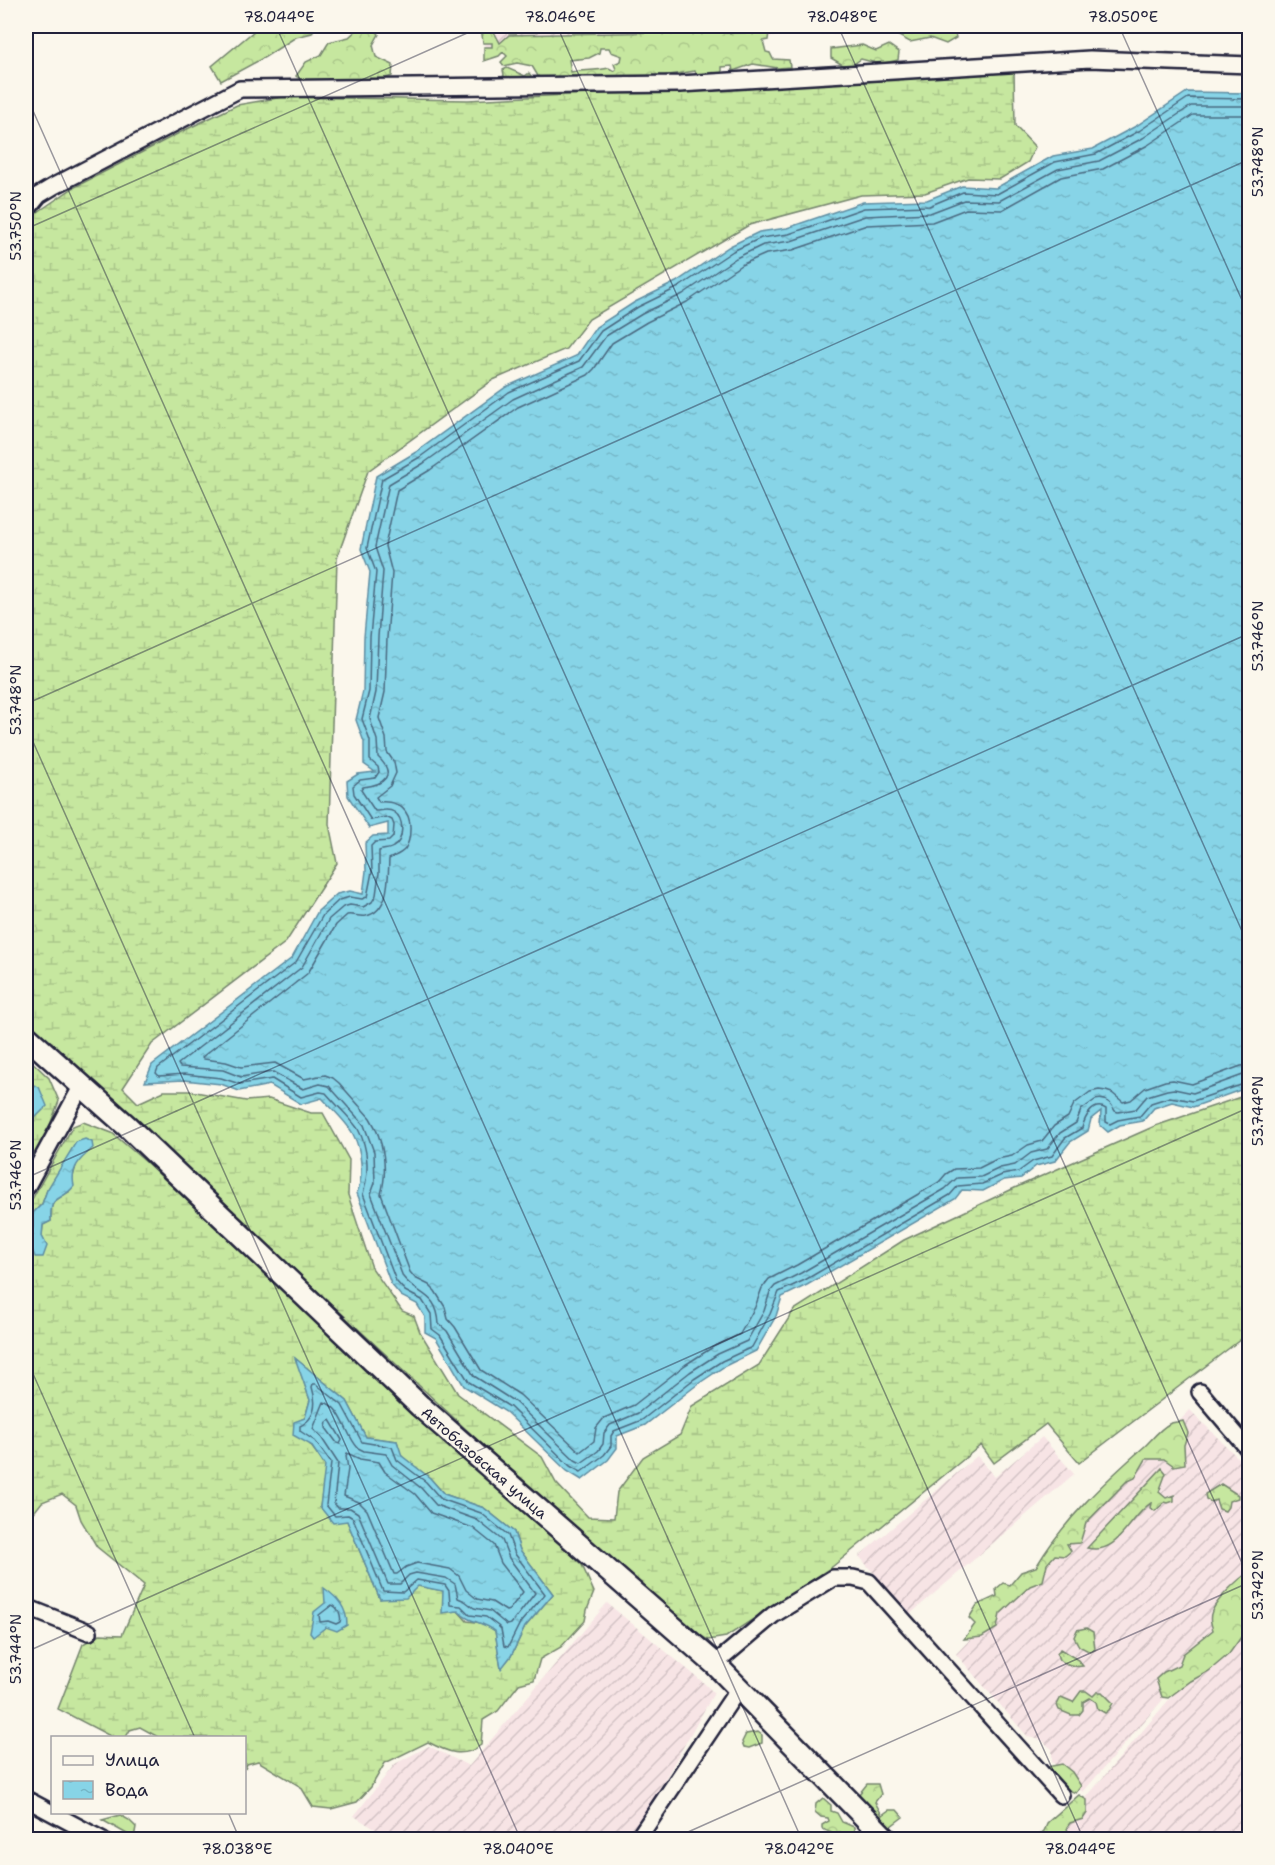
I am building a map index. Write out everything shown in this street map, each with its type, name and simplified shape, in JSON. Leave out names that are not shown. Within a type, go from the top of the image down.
[{"type":"street","points":[[26,211],[39,195],[54,186],[240,89],[680,84],[1090,59],[1250,65]]},
{"type":"street","name":"Автобазовская улица","points":[[26,1036],[127,1126],[420,1406],[715,1664],[884,1838]]},
{"type":"street","points":[[26,1188],[81,1087]]},
{"type":"street","points":[[1200,1392],[1250,1450]]},
{"type":"street","points":[[715,1664],[773,1615],[833,1578],[853,1578],[869,1582],[1062,1795]]},
{"type":"street","points":[[26,1606],[89,1632]]},
{"type":"street","points":[[637,1839],[740,1688]]},
{"type":"street","points":[[26,1799],[51,1812]]},
{"type":"street","points":[[55,1814],[103,1839]]},
{"type":"shaded area","points":[[482,26],[899,26],[831,34],[486,50]]},
{"type":"shaded area","points":[[1190,1410],[1249,1469],[1249,1600],[1083,1792],[1052,1762],[1052,1749],[1041,1740],[1028,1737],[956,1654]]},
{"type":"shaded area","points":[[1042,1437],[1074,1474],[909,1615],[859,1556],[977,1456],[995,1477]]},
{"type":"shaded area","points":[[607,1603],[714,1693],[644,1816],[626,1839],[391,1839],[354,1816],[395,1764],[429,1746],[469,1766]]},
{"type":"shaded area","points":[[1249,1605],[1249,1839],[1053,1840],[1068,1819]]},
{"type":"green space","points":[[260,26],[315,26],[312,33],[296,37],[221,81],[212,66]]},
{"type":"green space","points":[[361,26],[372,26],[379,34],[373,45],[376,57],[393,65],[392,76],[375,82],[368,80],[308,84],[296,76],[306,62],[321,55],[329,42],[349,37]]},
{"type":"green space","points":[[481,26],[491,26],[500,43],[509,35],[714,31],[720,26],[725,33],[769,32],[768,40],[763,41],[766,52],[770,53],[773,59],[789,60],[790,67],[778,68],[753,64],[733,71],[732,66],[722,67],[722,73],[698,76],[695,71],[605,81],[552,78],[543,87],[500,81],[504,75],[503,70],[507,68],[525,76],[529,73],[533,79],[538,76],[532,66],[517,63],[504,66],[501,62],[507,56],[503,52],[499,56],[484,61],[484,47],[492,47],[492,43],[483,43]],"holes":[[[600,48],[609,48],[611,52],[622,56],[621,61],[614,64],[616,69],[614,71],[609,68],[571,72],[569,60],[589,58],[599,53]]]},
{"type":"green space","points":[[901,26],[936,28],[947,26],[954,28],[956,38],[946,44],[930,38],[910,42],[895,34]]},
{"type":"green space","points":[[862,45],[876,51],[889,45],[899,52],[898,60],[880,64],[861,59],[848,68],[831,58],[831,49]]},
{"type":"green space","points":[[1014,70],[1015,126],[1035,147],[1028,162],[1000,179],[968,178],[925,193],[861,195],[749,225],[589,319],[566,349],[493,380],[368,471],[337,558],[329,824],[337,863],[286,942],[152,1044],[123,1088],[138,1103],[164,1091],[190,1091],[246,1101],[269,1099],[311,1113],[323,1113],[349,1160],[348,1195],[372,1268],[402,1311],[414,1316],[420,1332],[458,1394],[542,1457],[556,1483],[588,1517],[614,1518],[617,1492],[643,1457],[680,1435],[692,1406],[759,1365],[794,1310],[904,1240],[1155,1126],[1249,1094],[1249,1333],[1079,1463],[1046,1424],[994,1463],[981,1445],[832,1567],[726,1637],[708,1640],[684,1626],[497,1458],[26,1020],[26,226],[35,214],[73,188],[183,131],[237,105],[283,97],[468,100],[911,78]]},
{"type":"green space","points":[[26,1056],[49,1078],[59,1101],[48,1130],[26,1171],[26,1138],[35,1118],[26,1087]]},
{"type":"green space","points":[[83,1122],[112,1133],[401,1400],[537,1521],[582,1565],[594,1592],[585,1621],[561,1647],[540,1659],[534,1680],[519,1684],[498,1711],[483,1720],[481,1745],[461,1753],[442,1749],[428,1742],[385,1763],[371,1787],[357,1802],[331,1809],[313,1807],[301,1787],[258,1761],[247,1764],[246,1766],[246,1736],[156,1736],[140,1727],[130,1730],[127,1736],[110,1736],[58,1709],[83,1644],[100,1634],[122,1635],[144,1585],[97,1547],[81,1520],[76,1505],[62,1494],[42,1502],[26,1520],[26,1210],[73,1126]],"holes":[[[92,1142],[77,1162],[69,1192],[52,1206],[51,1221],[43,1225],[42,1236],[29,1242],[33,1227],[33,1213],[42,1204],[47,1190]],[[296,1359],[347,1401],[366,1437],[397,1441],[401,1456],[430,1478],[444,1494],[484,1508],[514,1532],[520,1550],[553,1594],[525,1627],[511,1656],[501,1668],[495,1631],[484,1623],[467,1621],[444,1591],[418,1586],[380,1599],[347,1521],[320,1507],[326,1466],[294,1423],[305,1418],[310,1400]]]},
{"type":"green space","points":[[1183,1421],[1188,1433],[1184,1445],[1185,1464],[1174,1466],[1164,1459],[1146,1459],[1135,1478],[1126,1482],[1086,1523],[1080,1543],[1067,1544],[1071,1551],[1065,1556],[1055,1555],[1047,1564],[1043,1581],[1030,1586],[1000,1614],[997,1628],[982,1637],[964,1639],[975,1624],[969,1618],[977,1605],[997,1596],[996,1589],[1003,1583],[1010,1585],[1021,1572],[1036,1567],[1059,1533],[1100,1488],[1163,1428],[1171,1423]]},
{"type":"green space","points":[[1162,1468],[1166,1473],[1159,1492],[1166,1498],[1174,1495],[1174,1501],[1165,1502],[1155,1511],[1150,1508],[1151,1503],[1143,1509],[1116,1541],[1098,1549],[1087,1548]]},
{"type":"green space","points":[[1221,1484],[1238,1495],[1238,1498],[1229,1501],[1225,1511],[1219,1509],[1216,1500],[1211,1502],[1206,1499],[1205,1494]]},
{"type":"green space","points":[[1249,1572],[1249,1626],[1229,1654],[1209,1671],[1168,1698],[1162,1697],[1156,1679],[1164,1672],[1179,1665],[1183,1654],[1213,1630],[1211,1616],[1215,1606],[1229,1589]]},
{"type":"green space","points":[[1086,1628],[1093,1632],[1095,1649],[1090,1652],[1079,1646],[1074,1637],[1077,1630]]},
{"type":"green space","points":[[1060,1649],[1078,1660],[1083,1666],[1073,1666],[1059,1660],[1057,1654]]},
{"type":"green space","points":[[1081,1691],[1086,1691],[1093,1696],[1097,1692],[1102,1692],[1113,1703],[1105,1713],[1098,1709],[1096,1702],[1090,1698],[1083,1702],[1083,1710],[1079,1715],[1071,1715],[1059,1710],[1057,1705],[1061,1697],[1073,1702]]},
{"type":"green space","points":[[758,1732],[762,1735],[762,1743],[749,1748],[744,1747],[742,1742],[746,1734]]},
{"type":"green space","points":[[1062,1764],[1072,1772],[1081,1786],[1076,1793],[1059,1783],[1047,1767]]},
{"type":"green space","points":[[867,1784],[878,1784],[881,1794],[875,1802],[882,1815],[889,1810],[897,1810],[903,1817],[891,1826],[881,1826],[855,1799]]},
{"type":"green space","points":[[1079,1795],[1087,1800],[1087,1813],[1083,1819],[1070,1823],[1067,1827],[1069,1839],[1034,1839],[1044,1831],[1048,1822]]},
{"type":"green space","points":[[823,1798],[831,1805],[831,1811],[837,1813],[842,1822],[854,1827],[855,1839],[842,1839],[840,1832],[826,1831],[822,1828],[822,1825],[829,1821],[828,1818],[821,1817],[815,1812],[816,1804]]},
{"type":"green space","points":[[120,1815],[136,1827],[134,1838],[102,1820]]},
{"type":"water","points":[[1187,92],[1249,93],[1249,1087],[1193,1107],[1172,1102],[1154,1108],[1143,1121],[1120,1125],[1108,1132],[1100,1125],[1101,1111],[1091,1119],[1088,1131],[1070,1142],[1055,1161],[1036,1166],[1021,1178],[1004,1180],[983,1191],[962,1190],[955,1199],[807,1285],[782,1297],[776,1316],[756,1351],[725,1366],[698,1384],[645,1425],[617,1436],[617,1448],[608,1460],[582,1480],[567,1471],[506,1412],[464,1386],[436,1338],[425,1332],[425,1317],[417,1304],[401,1296],[391,1284],[357,1193],[361,1171],[356,1141],[347,1124],[322,1098],[301,1104],[270,1085],[239,1091],[221,1084],[184,1080],[145,1082],[152,1065],[292,958],[318,911],[337,894],[350,891],[363,894],[366,871],[365,843],[373,836],[388,835],[388,823],[369,828],[348,796],[347,781],[358,774],[375,772],[364,764],[364,742],[356,720],[363,691],[364,637],[370,572],[361,549],[376,476],[416,452],[506,387],[576,356],[596,327],[635,302],[676,282],[730,246],[759,232],[787,228],[863,202],[927,200],[962,186],[996,188],[1053,156],[1093,149],[1136,126]]},
{"type":"water","points":[[31,1084],[39,1087],[47,1106],[35,1118],[26,1138],[26,1087]]},
{"type":"water","points":[[85,1139],[92,1142],[93,1148],[80,1160],[75,1169],[74,1186],[54,1202],[51,1221],[43,1225],[42,1236],[47,1246],[43,1257],[35,1257],[29,1242],[33,1227],[33,1213],[42,1204],[47,1190],[76,1142]]},
{"type":"water","points":[[295,1358],[347,1401],[366,1437],[397,1441],[402,1456],[430,1478],[444,1494],[484,1508],[514,1532],[520,1550],[553,1594],[525,1627],[511,1656],[501,1669],[495,1631],[467,1618],[458,1611],[442,1613],[443,1591],[418,1586],[406,1598],[380,1599],[347,1521],[333,1523],[320,1507],[325,1466],[311,1445],[293,1435],[294,1422],[305,1418],[310,1400]]},
{"type":"water","points":[[324,1588],[341,1604],[347,1625],[337,1631],[326,1627],[313,1637],[310,1633],[314,1612],[325,1603]]}]
